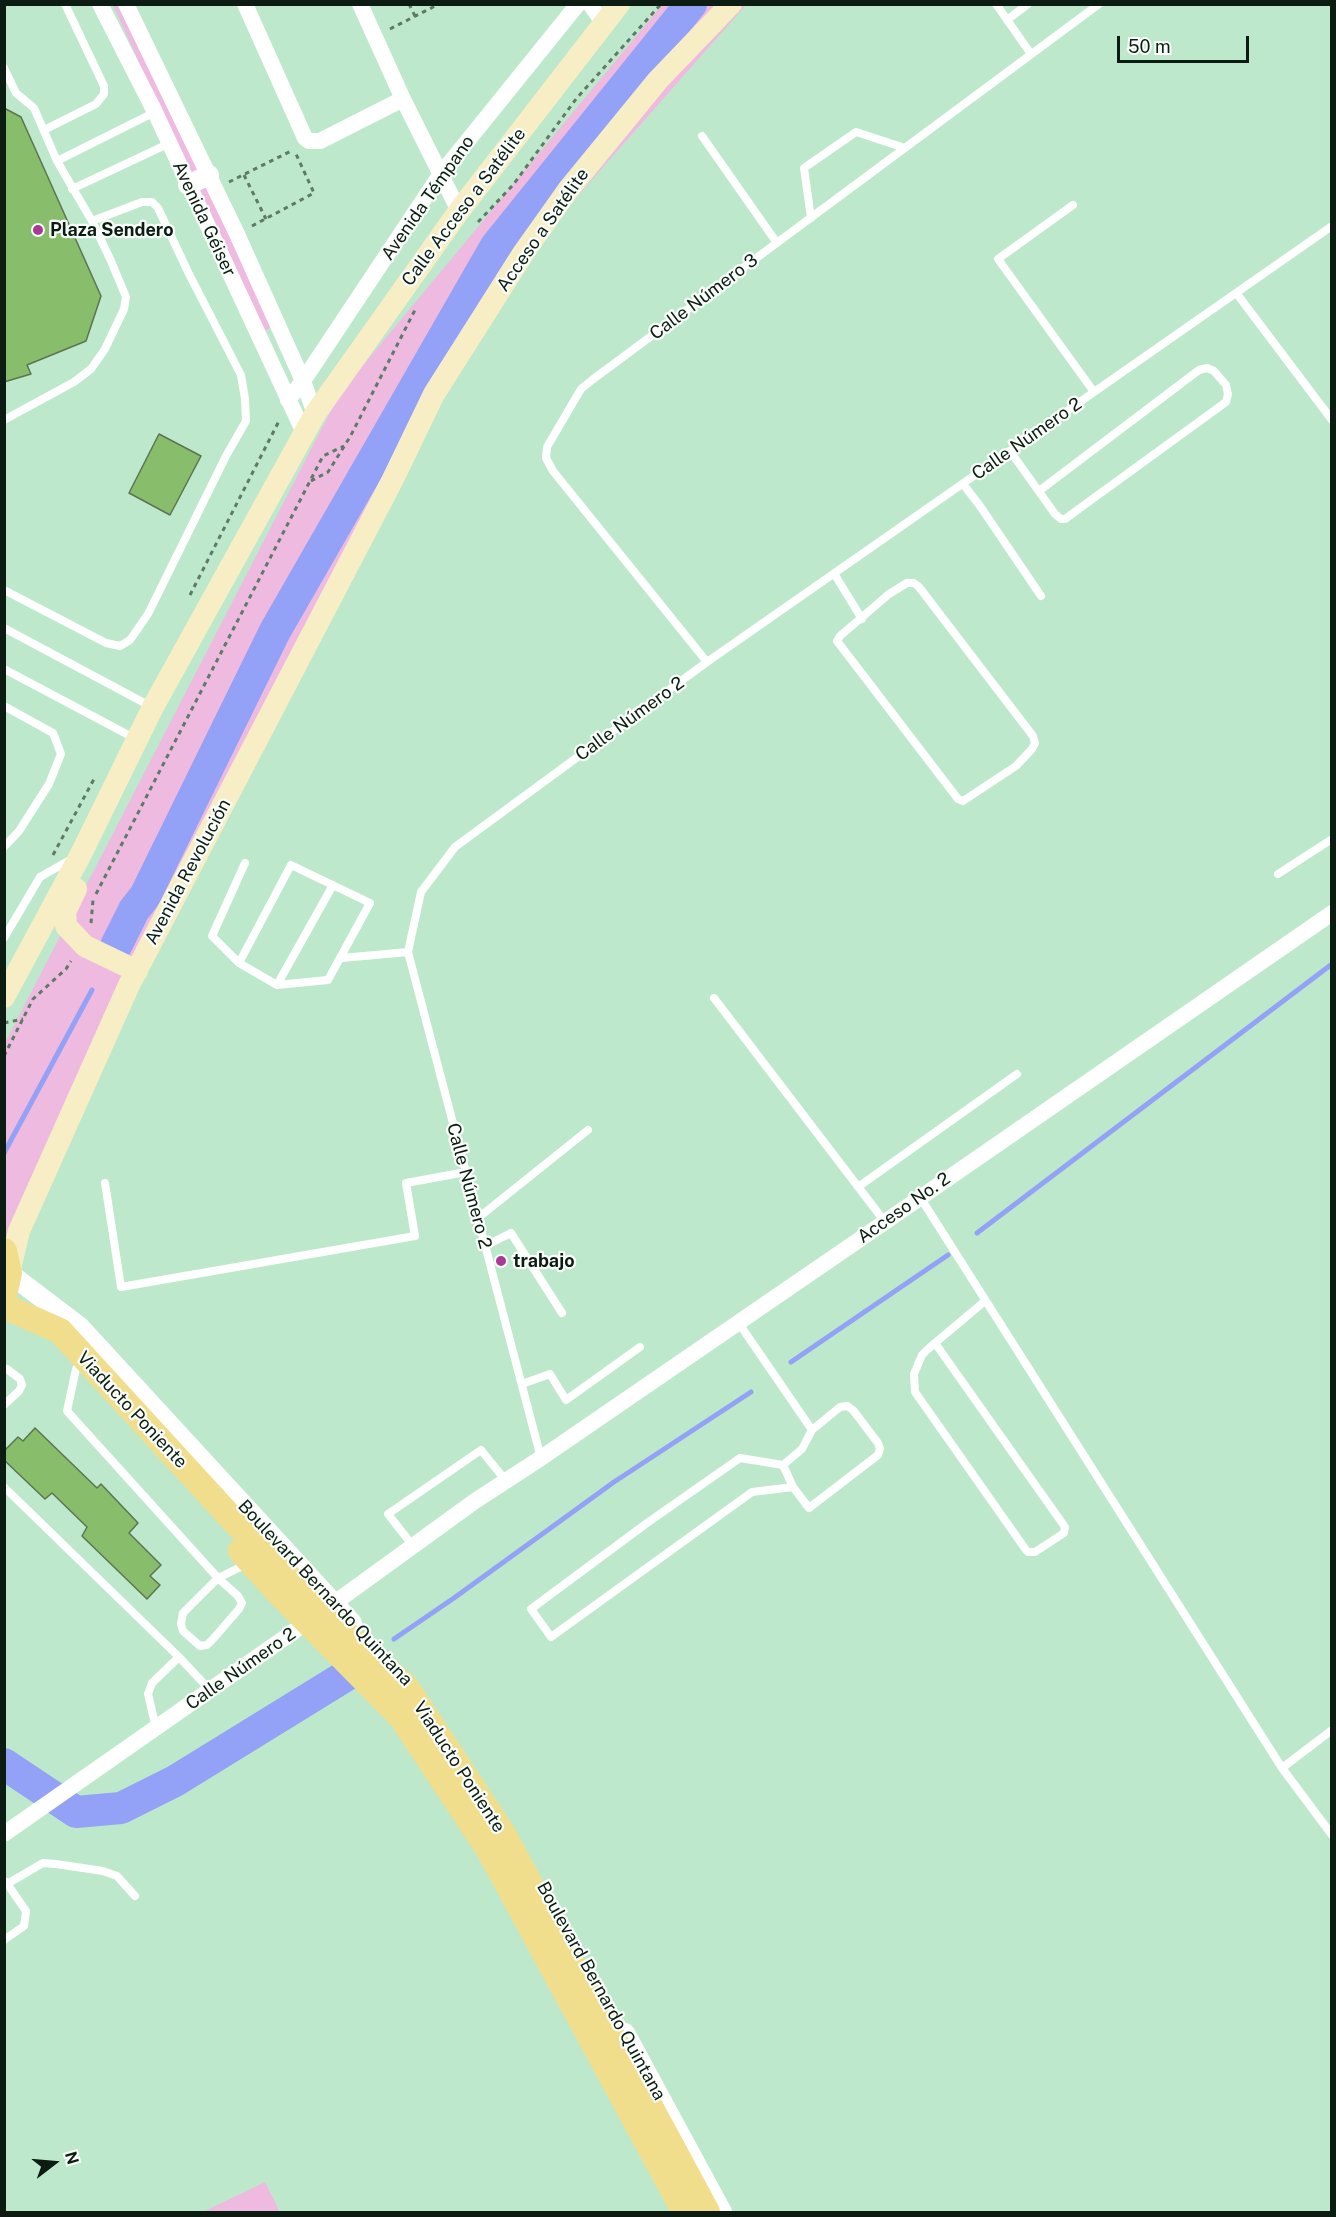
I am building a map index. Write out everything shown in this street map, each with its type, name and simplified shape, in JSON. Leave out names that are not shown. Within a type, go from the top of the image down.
[{"type":"main road","name":"Calle Acceso a Satélite","points":[[315,414],[466,219],[619,4]]},
{"type":"main road","name":"Acceso a Satélite","points":[[392,481],[434,394],[513,269],[556,208],[658,80],[731,4]]},
{"type":"main road","points":[[4,997],[81,854],[102,807],[153,707],[315,414]]},
{"type":"main road","name":"Avenida Revolución","points":[[6,1273],[19,1231],[131,969],[392,481]]},
{"type":"main road","points":[[102,807],[104,833],[65,912],[66,926],[83,945],[131,969]]},
{"type":"main road","name":"Viaducto Poniente","points":[[4,1306],[60,1331],[243,1529],[334,1623],[406,1687],[503,1834],[707,2212]]},
{"type":"main road","name":"Boulevard Bernardo Quintana","points":[[4,1321],[34,1331],[57,1347],[277,1591],[402,1718],[489,1850],[685,2212]]},
{"type":"street","name":"Avenida Géiser","points":[[100,4],[170,143],[286,406],[305,435]]},
{"type":"street","name":"Avenida Géiser","points":[[126,4],[213,182],[303,381],[315,414]]},
{"type":"street","points":[[245,4],[305,138],[315,142],[403,99]]},
{"type":"street","points":[[360,4],[440,175],[466,219]]},
{"type":"street","name":"Avenida Témpano","points":[[286,406],[440,175],[578,4]]},
{"type":"street","points":[[590,4],[604,24]]},
{"type":"street","points":[[188,185],[213,182]]},
{"type":"street","name":"Acceso No. 2","points":[[475,1500],[541,1458],[1332,913]]},
{"type":"street","name":"Boulevard Bernardo Quintana","points":[[6,1273],[80,1327],[337,1609],[401,1672],[477,1775],[552,1901],[722,2212]]},
{"type":"street","name":"Calle Número 2","points":[[4,1834],[308,1621],[337,1609],[412,1546],[475,1500]]},
{"type":"lane","points":[[44,129],[96,104],[104,94],[104,86],[65,4]]},
{"type":"lane","points":[[996,4],[1031,54]]},
{"type":"lane","points":[[1007,20],[1028,4]]},
{"type":"lane","name":"Calle Número 3","points":[[707,662],[553,471],[546,458],[547,447],[582,389],[1100,4]]},
{"type":"lane","points":[[4,68],[16,93],[34,108],[57,161],[92,221],[126,297],[124,309],[105,349],[91,369],[74,382],[4,420]]},
{"type":"lane","points":[[57,161],[155,112]]},
{"type":"lane","points":[[811,218],[804,168],[856,132],[905,148]]},
{"type":"lane","points":[[702,136],[777,243]]},
{"type":"lane","points":[[72,189],[170,143]]},
{"type":"lane","points":[[4,590],[113,646],[120,646],[130,640],[148,614],[246,420],[243,382],[235,362],[158,208],[152,202],[142,202],[92,221]]},
{"type":"lane","points":[[1073,205],[999,259],[1094,392]]},
{"type":"lane","name":"Calle Número 2","points":[[541,1458],[408,952],[421,892],[455,847],[707,662],[835,575],[1332,226]]},
{"type":"lane","points":[[1237,294],[1332,420]]},
{"type":"lane","points":[[1010,451],[1039,491],[1058,517],[1061,519],[1069,517],[1226,402],[1228,394],[1226,385],[1214,371],[1207,368],[1200,370],[1039,491]]},
{"type":"lane","points":[[963,484],[1041,596]]},
{"type":"lane","points":[[835,575],[862,619]]},
{"type":"lane","points":[[907,583],[914,583],[1033,736],[1035,743],[1032,749],[1016,766],[982,790],[967,800],[958,799],[837,641],[862,619],[889,594],[907,583]]},
{"type":"lane","points":[[4,628],[153,707]]},
{"type":"lane","points":[[4,669],[136,739]]},
{"type":"lane","points":[[4,706],[53,733],[61,754],[49,784],[19,831],[4,847]]},
{"type":"lane","points":[[1278,874],[1332,838]]},
{"type":"lane","points":[[4,938],[40,877],[81,854]]},
{"type":"lane","points":[[239,963],[291,865],[370,903],[328,980],[277,985],[239,963],[212,936],[245,864]]},
{"type":"lane","points":[[277,985],[333,885]]},
{"type":"lane","points":[[342,958],[408,952]]},
{"type":"lane","points":[[714,998],[885,1222]]},
{"type":"lane","points":[[858,1187],[1017,1074]]},
{"type":"lane","points":[[478,1218],[588,1130]]},
{"type":"lane","points":[[105,1183],[122,1287],[415,1236],[406,1183],[466,1172]]},
{"type":"lane","points":[[920,1197],[1282,1768],[1332,1835]]},
{"type":"lane","points":[[485,1246],[511,1233],[562,1313]]},
{"type":"lane","points":[[935,1344],[1064,1524],[1064,1533],[1035,1552],[1026,1550],[915,1392],[914,1374],[922,1355],[985,1301]]},
{"type":"lane","points":[[738,1322],[812,1430]]},
{"type":"lane","points":[[522,1384],[550,1374],[566,1400],[640,1347]]},
{"type":"lane","points":[[4,1369],[20,1379],[22,1385],[4,1405]]},
{"type":"lane","points":[[76,1369],[67,1411],[218,1578],[238,1596],[242,1603],[213,1639],[207,1645],[200,1646],[183,1631],[181,1624],[183,1613],[218,1578],[251,1562]]},
{"type":"lane","points":[[783,1465],[793,1487],[809,1508],[878,1455],[880,1449],[853,1410],[847,1406],[840,1407],[812,1430],[802,1449],[783,1465],[740,1458],[531,1609],[551,1637],[752,1492],[793,1487]]},
{"type":"lane","points":[[412,1546],[388,1514],[481,1450],[506,1481]]},
{"type":"lane","points":[[4,1487],[210,1690]]},
{"type":"lane","points":[[156,1728],[148,1694],[152,1683],[179,1658]]},
{"type":"lane","points":[[1282,1768],[1332,1730]]},
{"type":"lane","points":[[4,1940],[24,1926],[26,1911],[6,1882],[43,1863],[103,1871],[117,1876],[135,1896]]},
{"type":"path","points":[[409,4],[415,16]]},
{"type":"path","points":[[375,37],[439,4]]},
{"type":"path","points":[[466,219],[513,185],[576,99],[661,4]]},
{"type":"path","points":[[213,182],[244,175],[294,149],[314,193],[266,219],[244,175]]},
{"type":"path","points":[[310,481],[328,472],[344,446],[363,415],[418,305]]},
{"type":"path","points":[[186,604],[286,406]]},
{"type":"path","points":[[4,1056],[33,999],[66,969],[83,945],[92,921],[93,900],[323,456],[344,446]]},
{"type":"path","points":[[53,855],[97,772]]},
{"type":"path","points":[[4,1023],[23,1019]]},
{"type":"shaded area","points":[[113,5],[123,5],[273,326],[261,333]]},
{"type":"shaded area","points":[[662,5],[746,5],[513,269],[205,839],[5,1261],[5,1043],[340,393]]},
{"type":"shaded area","points":[[265,2182],[280,2212],[203,2212]]},
{"type":"building","name":"Plaza Sendero","points":[[4,108],[21,117],[101,296],[86,341],[27,365],[31,374],[4,382]]},
{"type":"building","points":[[159,434],[201,456],[170,515],[129,493]]},
{"type":"building","points":[[35,1428],[97,1488],[101,1484],[138,1523],[129,1533],[161,1565],[150,1576],[160,1585],[147,1599],[82,1536],[87,1527],[52,1493],[45,1499],[4,1460],[4,1451],[18,1437],[23,1441]]},
{"type":"waterway","points":[[116,946],[134,910],[145,896],[275,631],[496,246],[691,4]]},
{"type":"waterway","points":[[977,1233],[1332,964]]},
{"type":"waterway","points":[[4,1153],[92,990]]},
{"type":"waterway","points":[[791,1362],[948,1255]]},
{"type":"waterway","points":[[394,1639],[614,1482],[751,1392]]},
{"type":"waterway","points":[[4,1764],[76,1812],[121,1808],[175,1781],[347,1675]]},
{"type":"place","name":"Plaza Sendero","points":[[38,230]]},
{"type":"place","name":"trabajo","points":[[501,1261]]}]
